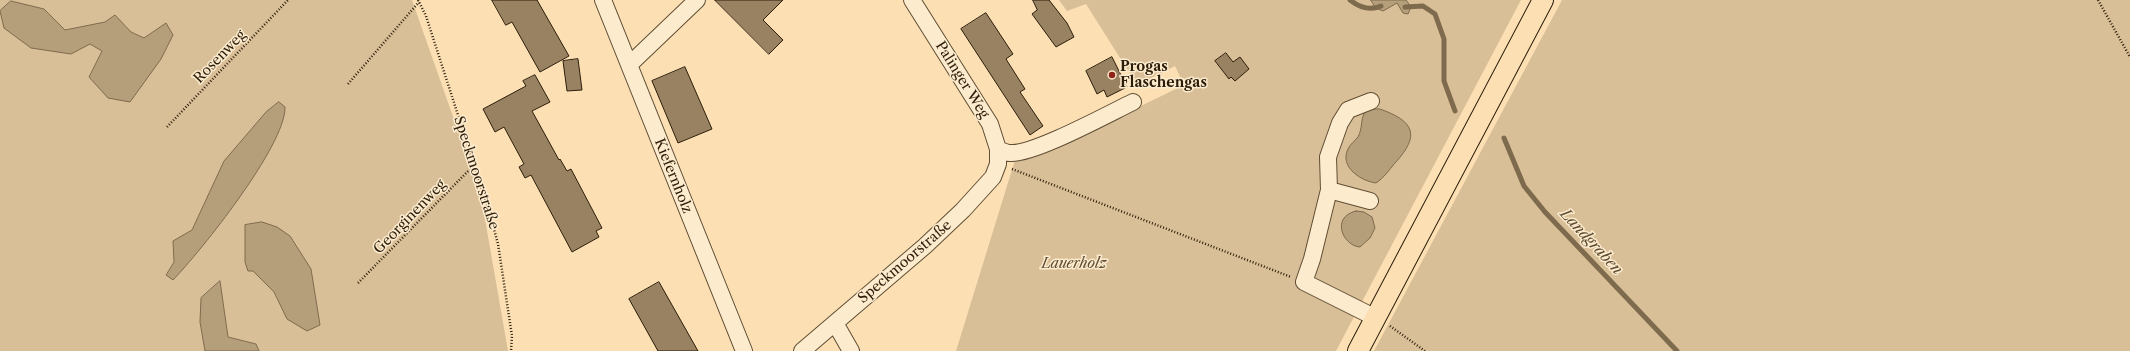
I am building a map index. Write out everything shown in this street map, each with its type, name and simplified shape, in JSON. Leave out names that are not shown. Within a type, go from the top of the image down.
[{"type":"main road","points":[[1358,351],[1543,0]]},
{"type":"street","name":"Kiefernholz","points":[[603,0],[744,351]]},
{"type":"street","points":[[629,65],[697,0]]},
{"type":"street","name":"Palinger Weg","points":[[912,0],[990,124],[998,157]]},
{"type":"street","points":[[1371,101],[1348,110],[1340,124],[1328,157],[1329,190],[1312,259],[1304,282],[1376,318]]},
{"type":"street","points":[[998,157],[1044,144],[1133,102]]},
{"type":"street","name":"Speckmoorstraße","points":[[802,351],[963,210],[993,177],[998,157]]},
{"type":"street","points":[[1329,190],[1370,201]]},
{"type":"street","points":[[835,323],[851,351]]},
{"type":"path","name":"Rosenweg","points":[[167,127],[288,0]]},
{"type":"path","points":[[2098,0],[2130,57]]},
{"type":"path","points":[[348,84],[419,1]]},
{"type":"path","name":"Speckmoorstraße","points":[[419,1],[426,16],[462,131],[475,164],[498,244],[512,336],[511,351]]},
{"type":"path","points":[[998,157],[1304,282]]},
{"type":"path","name":"Georginenweg","points":[[358,283],[475,164]]},
{"type":"path","points":[[1397,330],[1425,351]]},
{"type":"green space","points":[[0,0],[412,0],[481,196],[508,351],[259,351],[256,344],[228,337],[220,281],[200,322],[205,351],[0,351]],"holes":[[[44,9],[65,30],[105,22],[115,15],[131,32],[144,38],[166,23],[89,77],[102,51],[90,44],[70,54]],[[266,112],[198,250],[173,280],[166,274],[174,262],[173,241],[192,230],[224,161]],[[290,236],[311,269],[320,325],[287,319],[274,292],[253,271]]]},
{"type":"green space","name":"Lauerholz","points":[[1059,0],[1371,0],[1376,8],[1397,3],[1403,13],[1411,7],[1406,0],[1521,0],[1336,351],[956,351],[1015,160],[1046,152],[1184,85],[1175,66],[1137,85],[1086,4],[1067,11]],"holes":[[[1226,53],[1233,62],[1240,58],[1249,69],[1235,81],[1231,77],[1229,79],[1215,62]]]},
{"type":"green space","points":[[1562,0],[2130,0],[2130,351],[1374,351]]},
{"type":"shaded area","points":[[1371,0],[1406,0],[1411,7],[1408,14],[1403,13],[1397,3],[1383,11],[1376,8]]},
{"type":"shaded area","points":[[11,1],[44,9],[65,30],[105,22],[115,15],[131,32],[144,38],[166,23],[173,35],[161,59],[130,102],[108,98],[89,77],[102,51],[90,44],[71,54],[31,48],[4,28],[0,11]]},
{"type":"shaded area","points":[[279,102],[285,107],[282,124],[272,146],[240,197],[221,223],[173,280],[166,275],[174,262],[173,241],[192,230],[224,161],[266,112]]},
{"type":"shaded area","points":[[1380,109],[1407,124],[1411,137],[1403,153],[1384,176],[1376,183],[1370,182],[1353,172],[1346,162],[1346,156],[1349,147],[1360,134],[1363,116],[1366,110]]},
{"type":"shaded area","points":[[1356,211],[1364,212],[1372,217],[1375,228],[1370,238],[1360,247],[1349,242],[1344,237],[1341,225],[1343,219],[1348,214]]},
{"type":"shaded area","points":[[262,222],[277,227],[290,236],[311,269],[320,325],[307,331],[287,319],[274,292],[253,271],[248,271],[245,262],[245,225]]},
{"type":"shaded area","points":[[220,281],[228,337],[256,344],[259,351],[205,351],[200,322],[201,298]]},
{"type":"building","points":[[492,0],[537,0],[569,56],[540,72],[512,22],[506,25]]},
{"type":"building","points":[[715,0],[783,0],[763,20],[783,40],[769,54]]},
{"type":"building","points":[[1033,0],[1049,0],[1067,23],[1074,37],[1056,47],[1032,14],[1037,10]]},
{"type":"building","points":[[986,13],[1013,54],[1006,59],[1025,89],[1020,92],[1043,126],[1030,135],[961,29]]},
{"type":"building","points":[[1226,53],[1233,62],[1240,57],[1249,69],[1235,81],[1231,77],[1229,79],[1215,61]]},
{"type":"building","points":[[1112,57],[1127,87],[1107,97],[1104,90],[1097,94],[1086,71]]},
{"type":"building","points":[[578,59],[582,90],[567,91],[563,61]]},
{"type":"building","points":[[685,67],[712,129],[678,143],[652,81]]},
{"type":"building","points":[[535,75],[550,102],[532,111],[559,160],[560,159],[567,171],[571,169],[602,228],[596,231],[599,237],[572,252],[531,175],[525,178],[519,167],[524,164],[504,127],[495,132],[483,109],[526,86],[523,81]]},
{"type":"building","points":[[659,282],[698,351],[658,351],[629,299]]},
{"type":"waterway","name":"Landgraben","points":[[1350,0],[1365,8],[1381,6]]},
{"type":"waterway","name":"Landgraben","points":[[1405,7],[1423,6],[1435,14],[1444,39],[1444,81],[1455,111]]},
{"type":"waterway","name":"Landgraben","points":[[1504,138],[1524,186],[1545,212],[1677,351]]},
{"type":"place","name":"Progas Flaschengas","points":[[1112,75]]}]
